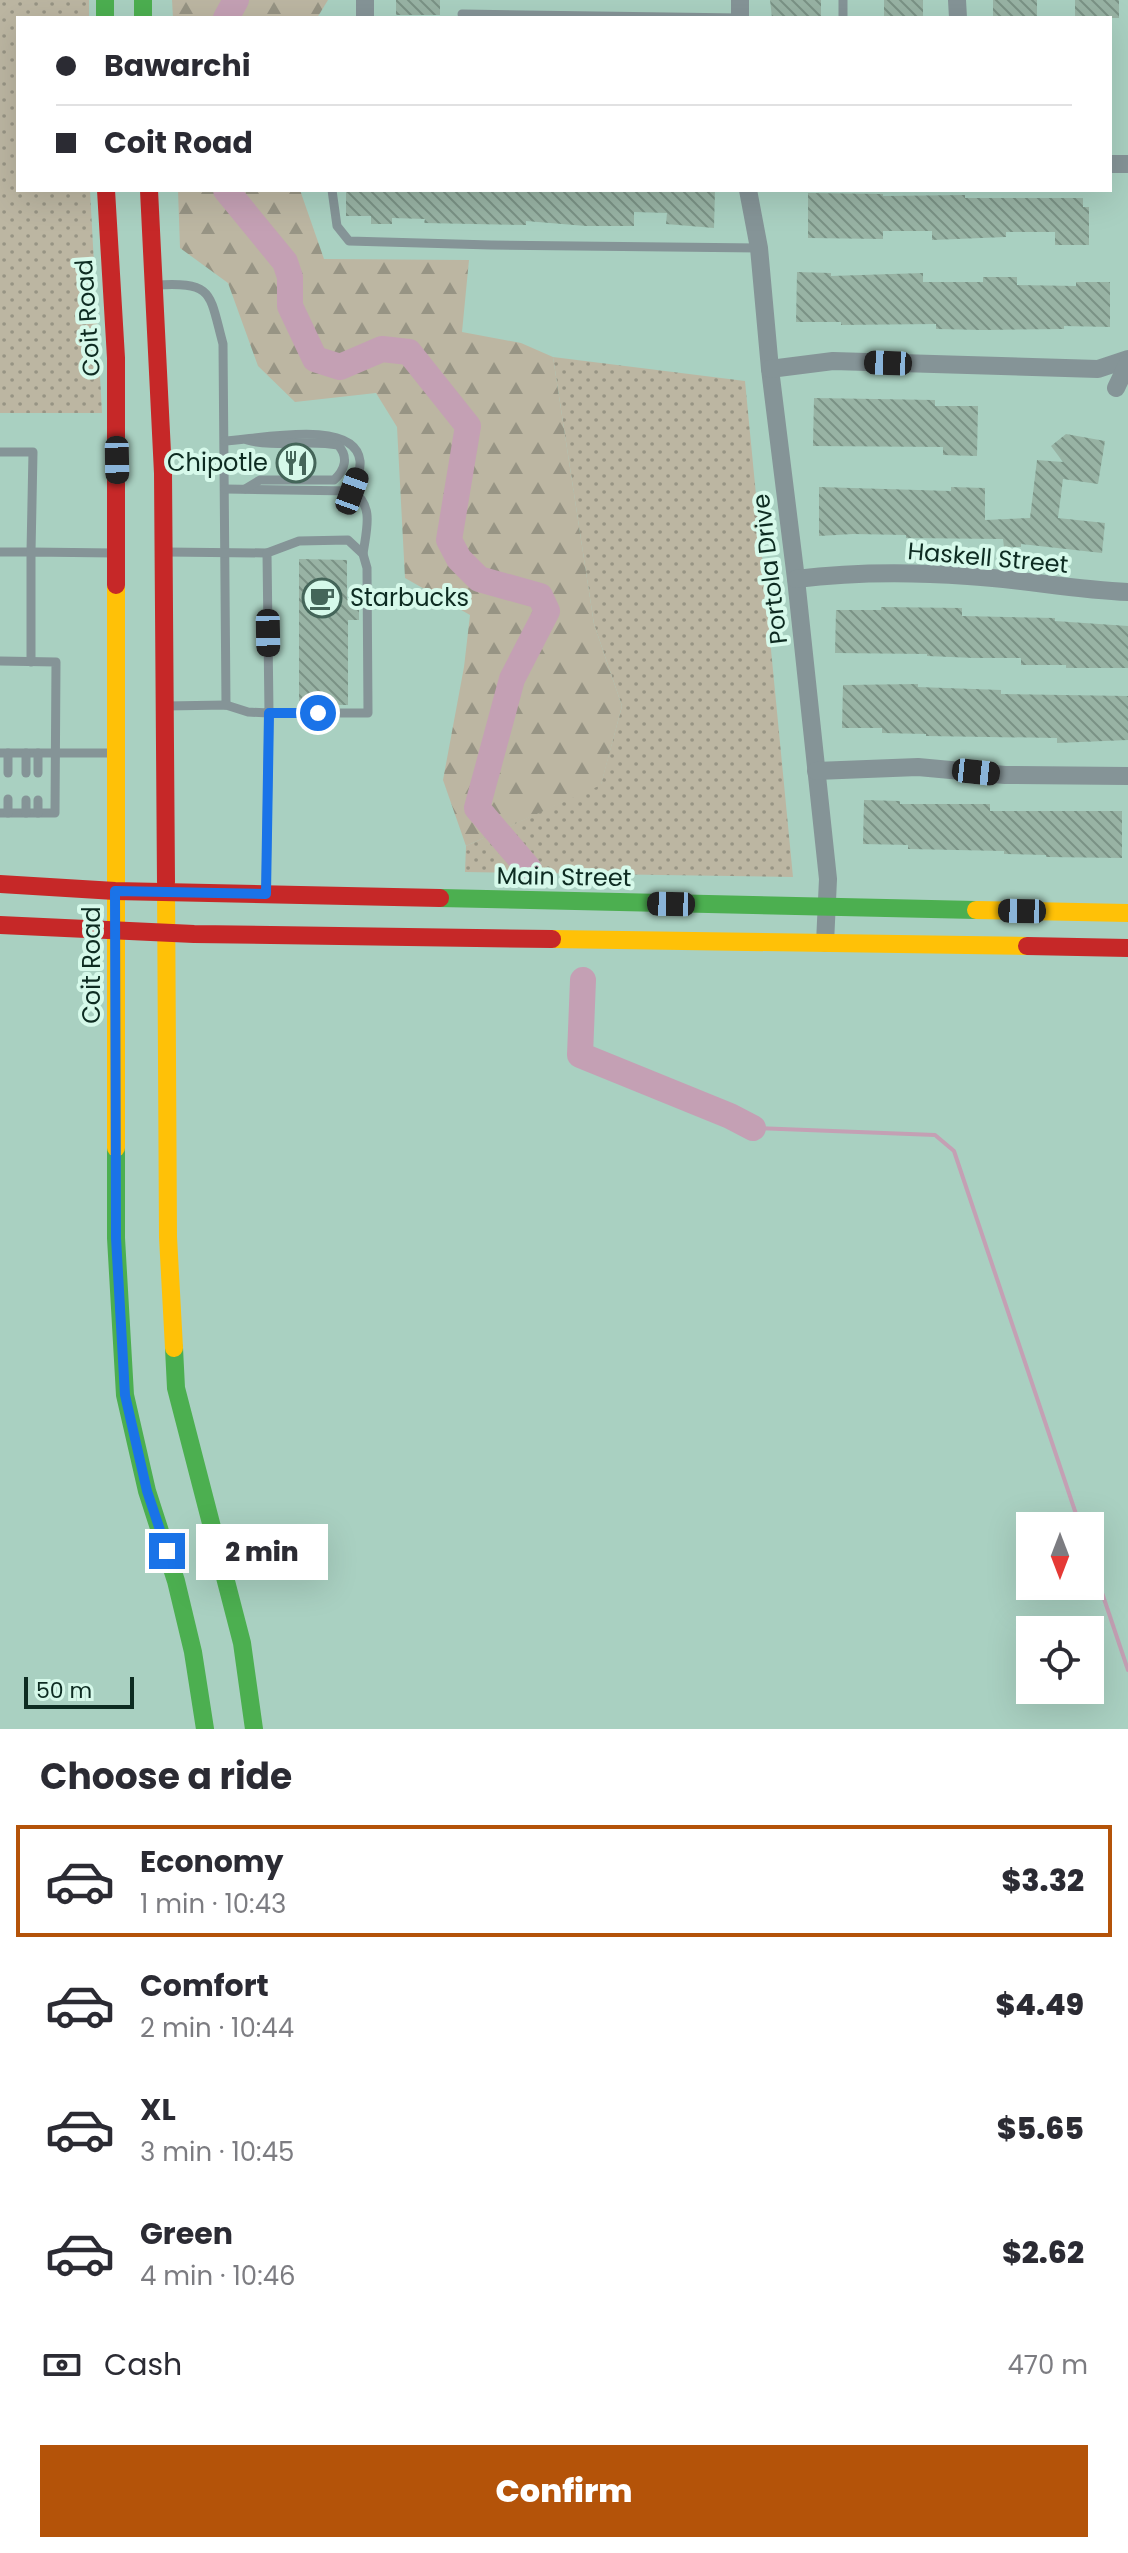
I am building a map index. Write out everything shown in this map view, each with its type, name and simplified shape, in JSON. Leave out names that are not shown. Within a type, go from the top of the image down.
[{"type":"main road","name":"Coit Road","points":[[106,192],[116,358],[141,553],[166,706],[168,1237],[176,1388],[242,1643],[254,1729]]},
{"type":"main road","name":"Coit Road","points":[[149,192],[163,473],[141,553],[116,753],[116,1238],[125,1395],[147,1491],[176,1581],[193,1652],[205,1729]]},
{"type":"main road","name":"Main Street","points":[[0,884],[115,891],[1128,913]]},
{"type":"main road","points":[[0,925],[165,933],[1128,948]]},
{"type":"street","name":"Portola Drive","points":[[748,192],[759,248],[828,879],[825,943]]},
{"type":"street","points":[[770,369],[833,361],[1098,369],[1128,361]]},
{"type":"street","points":[[1116,388],[1128,361]]},
{"type":"street","name":"Haskell Street","points":[[796,579],[841,574],[970,576],[1084,591],[1128,592]]},
{"type":"street","points":[[816,771],[918,767],[1005,775],[1128,776]]},
{"type":"lane","points":[[462,0],[462,16]]},
{"type":"lane","points":[[332,192],[337,226],[349,241],[759,248]]},
{"type":"lane","points":[[153,285],[183,283],[199,286],[207,295],[223,344],[226,705]]},
{"type":"lane","points":[[225,441],[265,436],[329,435],[343,438],[354,446],[360,458],[360,469],[352,491]]},
{"type":"lane","points":[[245,489],[260,480],[334,480],[344,466],[345,458],[338,445],[260,444],[247,440]]},
{"type":"lane","points":[[0,452],[33,452],[31,662]]},
{"type":"lane","points":[[166,706],[226,705],[248,712],[269,713],[368,713],[367,568],[363,554],[368,514],[366,503],[352,491],[225,489]]},
{"type":"lane","points":[[0,552],[267,553],[299,541],[348,540],[363,554]]},
{"type":"lane","points":[[266,894],[269,713],[267,553]]},
{"type":"lane","points":[[0,661],[56,662],[55,813],[4,813],[8,799]]},
{"type":"lane","points":[[8,773],[4,753],[116,753]]},
{"type":"lane","points":[[26,753],[26,773]]},
{"type":"lane","points":[[38,753],[38,773]]},
{"type":"lane","points":[[26,800],[26,813]]},
{"type":"lane","points":[[38,800],[38,813]]},
{"type":"green space","points":[[0,0],[89,0],[89,16],[16,16],[16,192],[90,192],[102,413],[0,413]]},
{"type":"green space","points":[[172,0],[328,0],[318,16],[173,16]]},
{"type":"green space","points":[[178,192],[301,192],[324,259],[469,260],[462,332],[521,343],[553,357],[594,624],[622,706],[601,785],[466,846],[443,780],[464,667],[470,615],[405,578],[397,427],[376,393],[295,402],[258,366],[228,283],[180,248]]},
{"type":"green space","points":[[553,357],[745,381],[793,877],[465,872],[466,846],[601,784],[622,706],[594,624]]},
{"type":"building","points":[[396,0],[440,0],[440,15],[396,15]]},
{"type":"building","points":[[770,0],[821,0],[821,16],[772,16]]},
{"type":"building","points":[[884,0],[923,0],[923,16],[884,16]]},
{"type":"building","points":[[993,0],[1037,0],[1037,16],[993,16]]},
{"type":"building","points":[[1075,0],[1119,0],[1119,18],[1075,16]]},
{"type":"building","points":[[346,192],[715,192],[714,228],[666,224],[667,213],[634,212],[634,226],[526,221],[526,225],[424,223],[425,219],[392,218],[392,224],[371,224],[371,216],[346,216]]},
{"type":"building","points":[[808,193],[1083,198],[1083,207],[1089,207],[1089,245],[1055,245],[1055,232],[1006,232],[1006,237],[932,240],[932,231],[883,231],[883,239],[808,238]]},
{"type":"building","points":[[797,272],[831,273],[831,276],[923,273],[923,282],[983,282],[983,277],[1017,277],[1017,285],[1076,286],[1076,282],[1110,282],[1110,327],[982,330],[936,329],[936,324],[796,322]]},
{"type":"building","points":[[814,398],[935,400],[935,406],[978,406],[977,456],[943,455],[943,447],[813,446]]},
{"type":"building","points":[[1066,434],[1105,441],[1098,484],[1063,479],[1058,518],[1105,523],[1102,553],[1021,544],[1021,547],[1004,547],[1003,539],[853,534],[819,536],[819,487],[951,491],[951,487],[985,488],[985,520],[1030,518],[1037,460],[1063,462],[1051,446]]},
{"type":"building","points":[[299,559],[347,560],[347,599],[359,599],[359,620],[348,620],[348,705],[299,705]]},
{"type":"building","points":[[881,607],[962,608],[962,616],[1055,618],[1055,621],[1128,626],[1128,668],[1021,665],[1021,658],[835,653],[836,610],[881,610]]},
{"type":"building","points":[[918,684],[918,687],[1001,690],[1001,694],[1128,696],[1128,740],[1057,743],[1057,738],[926,736],[882,733],[882,728],[842,728],[843,685]]},
{"type":"building","points":[[864,800],[900,801],[900,804],[990,804],[990,811],[1122,811],[1122,858],[1046,857],[1004,854],[1004,851],[908,849],[908,845],[863,844]]},
{"type":"waterway","points":[[227,16],[236,0]]},
{"type":"waterway","points":[[228,192],[285,262],[290,277],[290,306],[315,359],[340,367],[382,349],[409,352],[468,426],[449,540],[459,559],[479,579],[540,596],[547,611],[512,679],[477,808],[529,869]]},
{"type":"waterway","points":[[583,980],[580,1055],[753,1128]]},
{"type":"waterway","points":[[753,1128],[935,1135],[954,1151],[1075,1512]]},
{"type":"waterway","points":[[1104,1599],[1128,1670]]},
{"type":"traffic: fast","points":[[105,0],[105,16]]},
{"type":"traffic: fast","points":[[143,0],[143,16]]},
{"type":"traffic: fast","points":[[440,898],[976,910]]},
{"type":"traffic: fast","points":[[116,1148],[116,1238],[125,1395],[147,1491],[176,1581],[193,1652],[205,1729]]},
{"type":"traffic: fast","points":[[174,1348],[176,1388],[242,1643],[254,1729]]},
{"type":"traffic: slow","points":[[116,585],[116,1148]]},
{"type":"traffic: slow","points":[[166,882],[168,1237],[174,1348]]},
{"type":"traffic: slow","points":[[976,910],[1128,913]]},
{"type":"traffic: slow","points":[[552,939],[1027,946]]},
{"type":"traffic: jam","points":[[106,192],[116,358],[116,585]]},
{"type":"traffic: jam","points":[[149,192],[163,473],[166,882]]},
{"type":"traffic: jam","points":[[0,884],[115,891],[440,898]]},
{"type":"traffic: jam","points":[[0,925],[194,934],[552,939]]},
{"type":"traffic: jam","points":[[1027,946],[1128,948]]},
{"type":"place","name":"Chipotle","points":[[296,463]]},
{"type":"place","name":"Starbucks","points":[[322,598]]},
{"type":"route","points":[[167,1551],[147,1491],[125,1395],[116,1238],[115,891],[266,894],[269,713],[318,713]]}]
